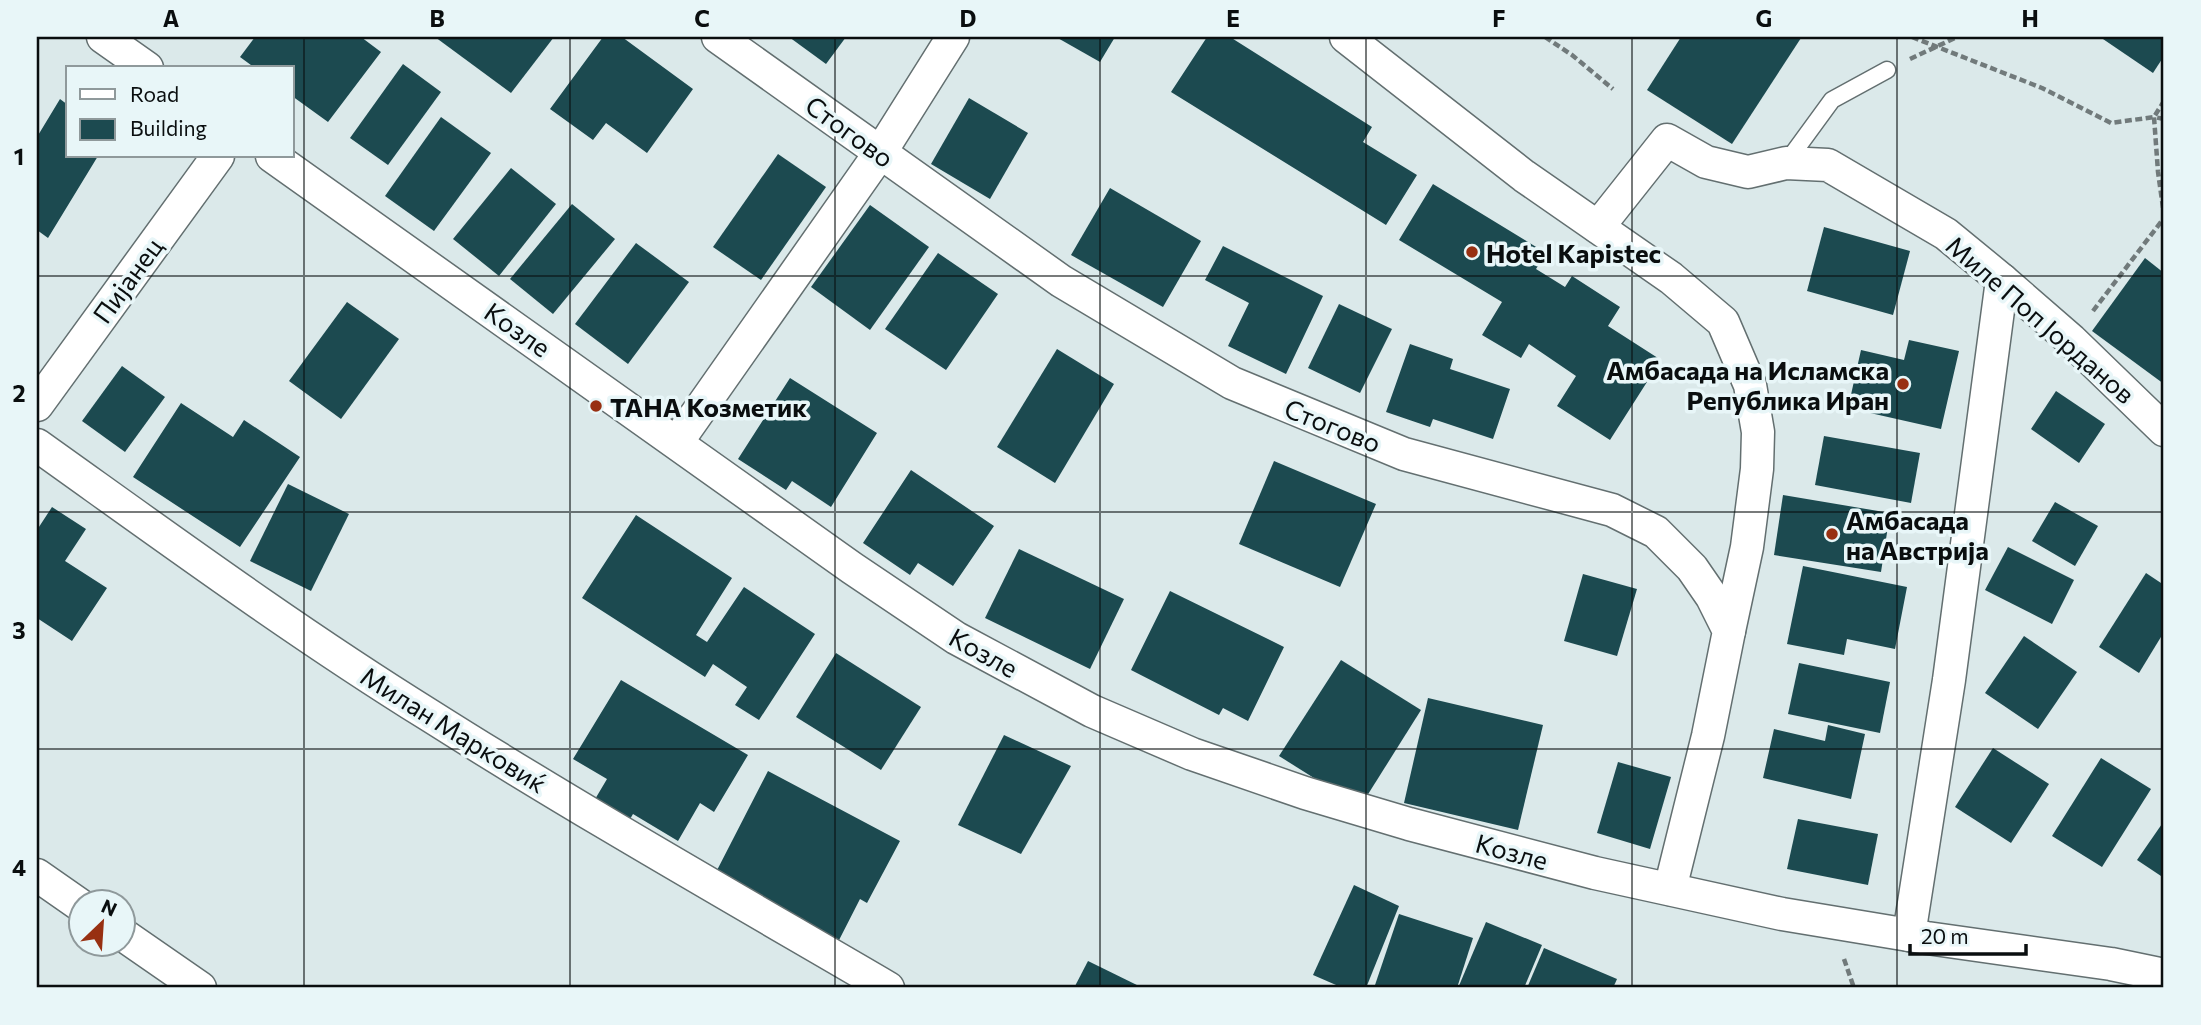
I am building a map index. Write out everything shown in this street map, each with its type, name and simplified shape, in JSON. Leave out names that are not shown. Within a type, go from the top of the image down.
[{"type":"street","points":[[103,37],[144,66]]},
{"type":"street","name":"Стогово","points":[[718,37],[1061,281],[1232,383],[1404,454],[1612,510],[1656,532],[1692,568],[1712,597],[1729,631]]},
{"type":"street","points":[[677,442],[880,153],[953,37]]},
{"type":"street","points":[[1346,37],[1524,176],[1671,278],[1723,322],[1750,385],[1758,432],[1757,469],[1747,547],[1708,736],[1670,889]]},
{"type":"street","name":"Миле Поп Јорданов","points":[[1598,227],[1667,140],[1706,162],[1748,172],[1786,163],[1828,165],[1946,234],[2071,340],[2164,430]]},
{"type":"street","name":"Пијанец","points":[[37,405],[217,158]]},
{"type":"street","name":"Козле","points":[[275,158],[852,568],[956,638],[1092,711],[1192,754],[1305,793],[1409,824],[1595,873],[1805,918],[2111,964],[2164,975]]},
{"type":"street","points":[[1909,935],[1949,680],[2002,279]]},
{"type":"street","name":"Милан Марковиќ","points":[[37,445],[259,603],[428,715],[587,812],[888,988]]},
{"type":"street","points":[[37,875],[66,895]]},
{"type":"street","points":[[136,944],[200,988]]},
{"type":"lane","points":[[1786,163],[1832,100],[1887,70]]},
{"type":"path","points":[[1545,37],[1572,55],[1613,89]]},
{"type":"path","points":[[1912,37],[2042,88],[2111,123],[2154,117],[2164,119]]},
{"type":"path","points":[[1887,70],[1957,37]]},
{"type":"path","points":[[2071,340],[2164,217],[2154,117],[2164,101]]},
{"type":"building","points":[[255,37],[361,37],[381,52],[328,122],[294,97],[294,66],[252,66],[240,57]]},
{"type":"building","points":[[435,37],[554,37],[511,93]]},
{"type":"building","points":[[603,37],[622,37],[693,89],[647,153],[606,123],[593,140],[550,109]]},
{"type":"building","points":[[789,37],[846,37],[826,64]]},
{"type":"building","points":[[1056,37],[1115,37],[1100,62]]},
{"type":"building","points":[[1207,37],[1230,37],[1372,127],[1363,142],[1417,175],[1386,225],[1171,92]]},
{"type":"building","points":[[1681,37],[1801,38],[1732,144],[1647,90]]},
{"type":"building","points":[[2100,37],[2164,37],[2164,56],[2153,73]]},
{"type":"building","points":[[403,64],[441,92],[388,165],[350,138]]},
{"type":"building","points":[[969,98],[1028,133],[990,199],[931,164]]},
{"type":"building","points":[[60,99],[66,104],[66,158],[97,158],[48,238],[37,230],[37,137]]},
{"type":"building","points":[[441,117],[491,153],[434,231],[385,196]]},
{"type":"building","points":[[778,154],[826,187],[761,280],[713,247]]},
{"type":"building","points":[[511,168],[556,204],[499,276],[453,239]]},
{"type":"building","points":[[1433,184],[1546,253],[1536,269],[1565,287],[1572,276],[1620,307],[1608,326],[1661,360],[1610,440],[1557,406],[1576,376],[1529,344],[1521,358],[1482,335],[1502,302],[1399,240]]},
{"type":"building","points":[[1110,188],[1201,241],[1163,307],[1071,255]]},
{"type":"building","points":[[572,204],[615,239],[553,314],[510,279]]},
{"type":"building","points":[[870,205],[929,247],[870,330],[811,287]]},
{"type":"building","points":[[1824,227],[1910,251],[1893,315],[1807,291]]},
{"type":"building","points":[[636,243],[689,282],[628,364],[575,324]]},
{"type":"building","points":[[1223,246],[1323,296],[1286,374],[1228,346],[1249,303],[1205,280]]},
{"type":"building","points":[[938,253],[998,294],[946,370],[885,329]]},
{"type":"building","points":[[2145,258],[2164,273],[2164,384],[2092,331]]},
{"type":"building","points":[[347,302],[399,339],[341,419],[289,381]]},
{"type":"building","points":[[1339,304],[1392,329],[1360,393],[1308,368]]},
{"type":"building","name":"Амбасада на Исламска Република Иран","points":[[1909,340],[1959,351],[1941,429],[1848,408],[1861,350],[1904,360]]},
{"type":"building","points":[[1410,344],[1453,359],[1450,369],[1510,389],[1493,439],[1433,419],[1430,427],[1386,412]]},
{"type":"building","points":[[1057,349],[1114,384],[1055,483],[997,447]]},
{"type":"building","points":[[122,366],[165,397],[125,452],[82,421]]},
{"type":"building","points":[[790,378],[877,433],[831,507],[792,481],[786,490],[738,459]]},
{"type":"building","points":[[2056,391],[2105,424],[2079,463],[2031,429]]},
{"type":"building","points":[[181,403],[233,437],[244,420],[300,457],[240,547],[133,477]]},
{"type":"building","points":[[1824,436],[1920,453],[1911,503],[1815,485]]},
{"type":"building","points":[[1274,461],[1376,504],[1340,587],[1239,544]]},
{"type":"building","points":[[911,470],[994,526],[953,586],[918,563],[910,575],[863,543]]},
{"type":"building","points":[[288,484],[349,514],[311,591],[250,561]]},
{"type":"building","name":"Амбасада на Австрија","points":[[1783,495],[1890,513],[1881,572],[1774,555]]},
{"type":"building","points":[[2055,502],[2098,526],[2075,566],[2032,541]]},
{"type":"building","points":[[52,507],[86,529],[65,561],[107,588],[72,641],[37,618],[37,530]]},
{"type":"building","points":[[636,515],[732,578],[696,635],[707,642],[744,587],[815,634],[759,720],[735,705],[747,687],[713,664],[705,677],[582,598]]},
{"type":"building","points":[[2008,547],[2074,580],[2052,624],[1985,590]]},
{"type":"building","points":[[1019,549],[1124,599],[1090,669],[985,618]]},
{"type":"building","points":[[1803,566],[1907,587],[1895,649],[1847,639],[1844,655],[1787,644]]},
{"type":"building","points":[[2146,573],[2164,585],[2164,632],[2139,673],[2099,647]]},
{"type":"building","points":[[1583,574],[1637,589],[1617,656],[1564,641]]},
{"type":"building","points":[[1170,591],[1284,647],[1248,721],[1223,708],[1219,715],[1131,670]]},
{"type":"building","points":[[2024,636],[2077,672],[2038,729],[1985,693]]},
{"type":"building","points":[[836,653],[921,707],[881,770],[796,717]]},
{"type":"building","points":[[1341,660],[1421,710],[1360,807],[1279,756]]},
{"type":"building","points":[[1799,663],[1890,682],[1880,733],[1788,714]]},
{"type":"building","points":[[621,680],[748,755],[714,812],[700,803],[678,841],[633,814],[626,826],[591,806],[607,779],[573,759]]},
{"type":"building","points":[[1428,698],[1543,725],[1518,830],[1404,803]]},
{"type":"building","points":[[1828,725],[1865,734],[1851,799],[1763,778],[1774,729],[1825,741]]},
{"type":"building","points":[[1004,735],[1071,766],[1021,854],[958,825]]},
{"type":"building","points":[[1993,748],[2049,784],[2011,843],[1955,807]]},
{"type":"building","points":[[2101,758],[2151,789],[2102,867],[2052,836]]},
{"type":"building","points":[[1618,762],[1671,777],[1650,849],[1597,833]]},
{"type":"building","points":[[768,771],[900,841],[867,903],[860,899],[837,944],[713,878]]},
{"type":"building","points":[[1798,819],[1878,834],[1868,885],[1787,869]]},
{"type":"building","points":[[2164,821],[2164,878],[2137,860]]},
{"type":"building","points":[[1354,885],[1399,906],[1366,988],[1343,988],[1313,975]]},
{"type":"building","points":[[1399,914],[1473,938],[1457,988],[1374,988]]},
{"type":"building","points":[[1486,922],[1542,945],[1524,988],[1458,988]]},
{"type":"building","points":[[1544,948],[1617,979],[1613,988],[1527,988]]},
{"type":"building","points":[[1088,961],[1143,988],[1074,988]]},
{"type":"place","name":"Hotel Kapistec","points":[[1472,252]]},
{"type":"place","name":"Амбасада на Исламска Република Иран","points":[[1903,384]]},
{"type":"place","name":"ТАНА Козметик","points":[[596,406]]},
{"type":"place","name":"Амбасада на Австрија","points":[[1832,534]]}]
